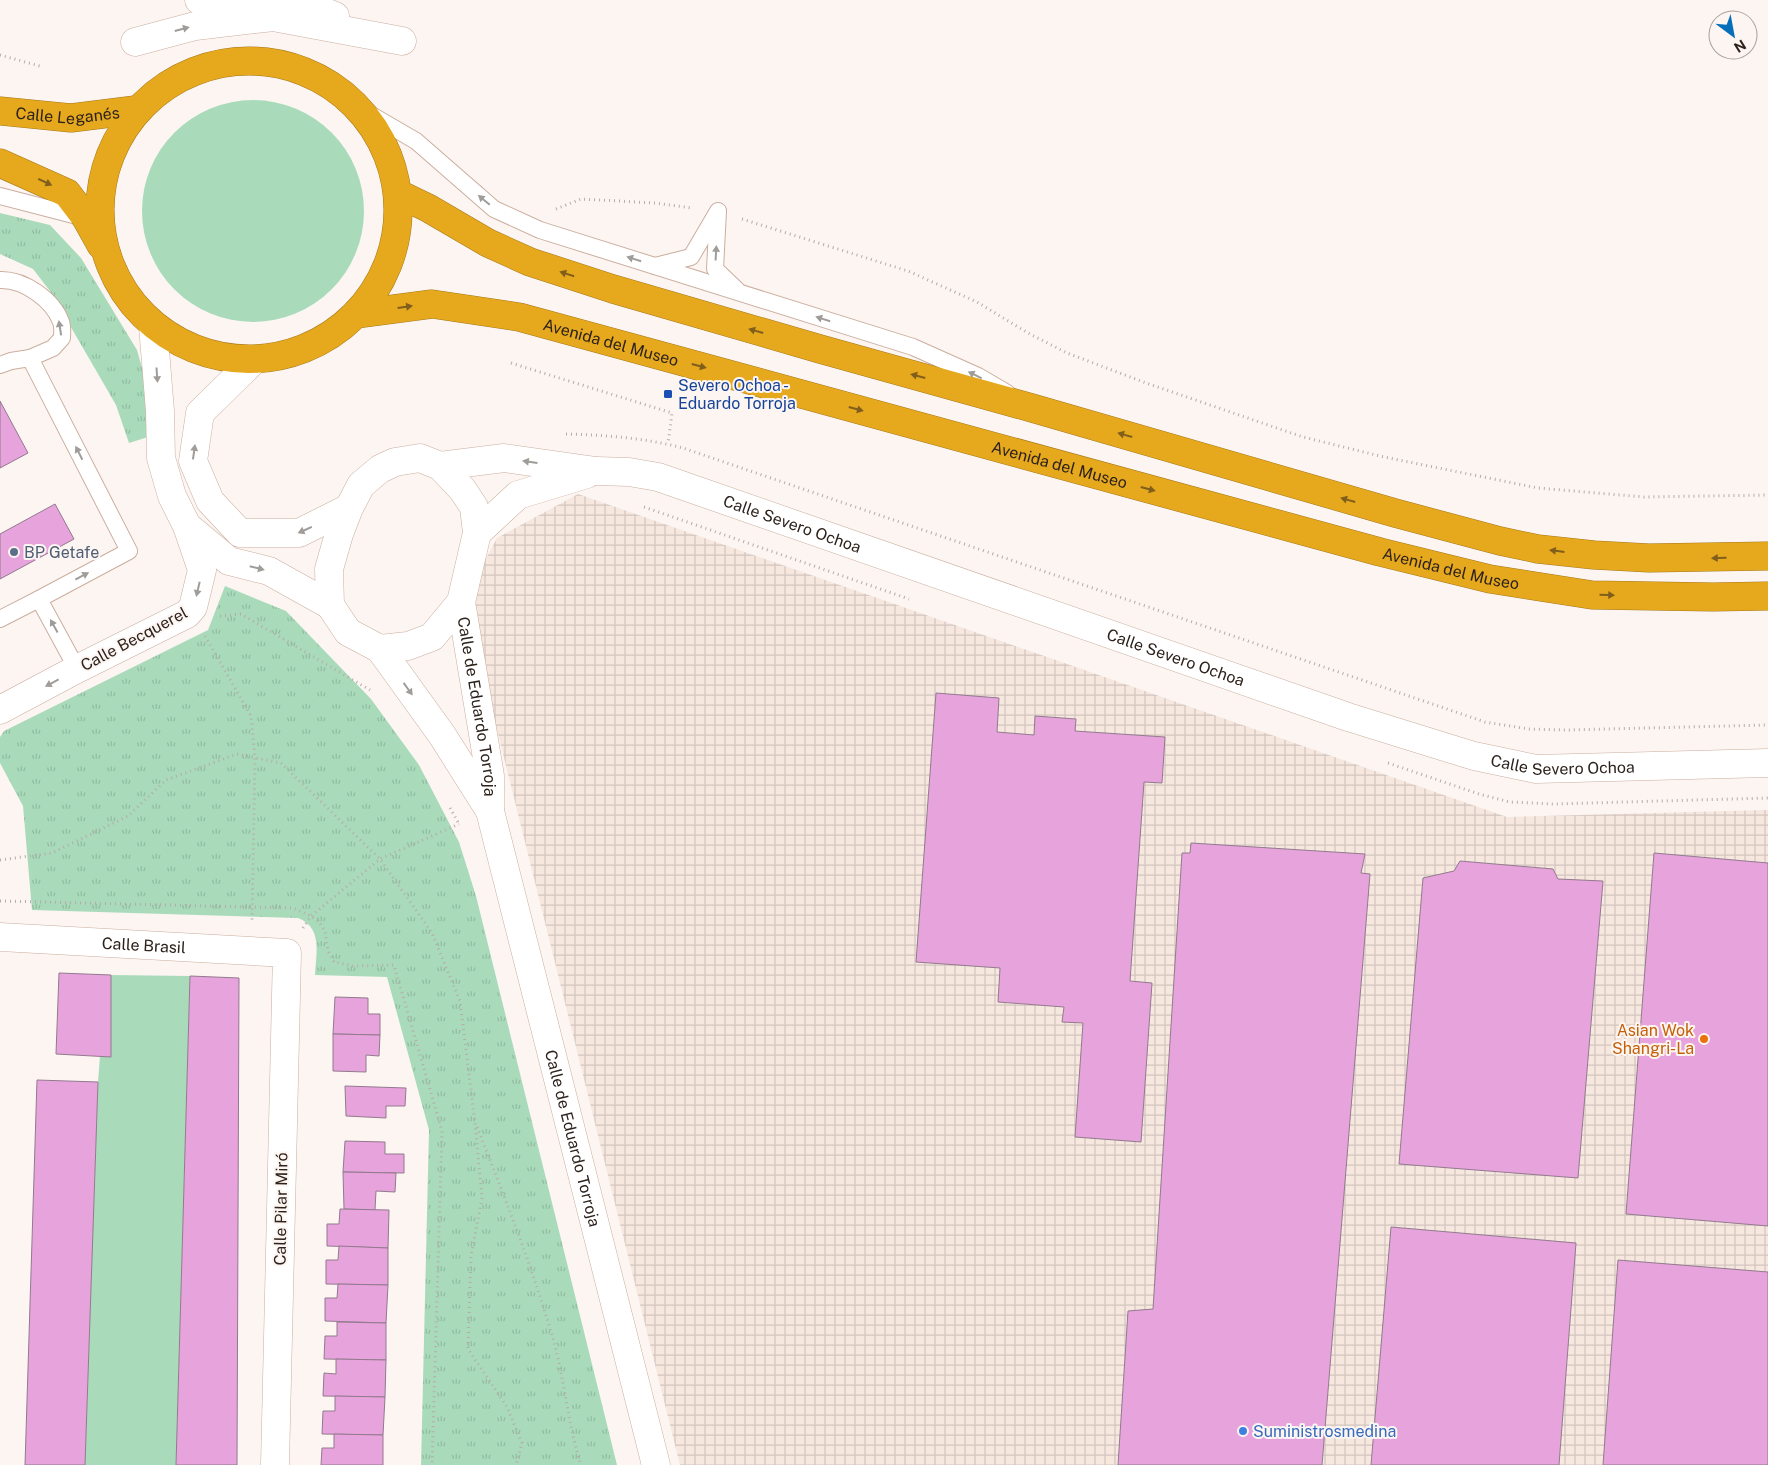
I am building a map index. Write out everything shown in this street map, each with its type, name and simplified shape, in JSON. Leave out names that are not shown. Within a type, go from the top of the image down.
[{"type":"highway","points":[[0,163],[67,193],[86,218],[105,252],[126,298],[153,326],[183,346],[218,357],[254,360],[292,353],[326,338],[356,314],[382,278],[397,237],[399,194],[387,148],[361,108],[332,84],[290,67],[249,63],[206,70],[169,85],[135,110],[111,147],[98,189],[105,252]]},
{"type":"highway","name":"Calle Leganés","points":[[0,111],[71,118],[135,110]]},
{"type":"highway","points":[[399,194],[428,208],[488,243],[530,262],[612,289],[1395,513],[1510,543],[1557,551],[1631,557],[1768,556]]},
{"type":"highway","name":"Avenida del Museo","points":[[356,314],[432,304],[519,317],[1380,552],[1490,579],[1592,595],[1768,596]]},
{"type":"street","points":[[135,42],[195,26],[273,17],[402,41],[299,2],[212,2],[199,0]]},
{"type":"street","name":"Calle Becquerel","points":[[0,710],[190,611],[202,570],[187,526],[172,496],[161,458],[160,411],[153,326]]},
{"type":"street","points":[[254,360],[200,413],[193,461],[210,501],[240,533],[299,533],[349,508]]},
{"type":"street","points":[[420,458],[440,466],[462,489],[474,507],[477,533],[461,602],[432,637],[408,646],[380,649],[348,632],[330,605],[329,569],[339,534],[349,508],[361,485],[380,469],[395,462],[420,458]]},
{"type":"street","name":"Calle Severo Ochoa","points":[[440,466],[504,458],[596,471],[629,472],[658,477],[1348,717],[1474,756],[1536,770],[1768,763]]},
{"type":"street","name":"Calle Severo Ochoa","points":[[477,533],[518,495],[596,471]]},
{"type":"street","name":"Calle Becquerel","points":[[187,526],[229,561],[269,571],[330,605]]},
{"type":"street","name":"Calle de Eduardo Torroja","points":[[461,602],[490,776],[490,811],[656,1465]]},
{"type":"street","name":"Calle de Eduardo Torroja","points":[[380,649],[442,735],[490,811]]},
{"type":"street","name":"Calle Brasil","points":[[0,937],[287,953]]},
{"type":"street","name":"Calle Pilar Miró","points":[[275,1465],[287,953]]},
{"type":"lane","points":[[361,108],[416,142],[494,209],[540,230],[913,347],[978,376],[1032,408]]},
{"type":"lane","points":[[0,196],[86,218]]},
{"type":"lane","points":[[655,266],[691,257],[718,211]]},
{"type":"lane","points":[[718,211],[715,269],[738,292]]},
{"type":"lane","points":[[0,280],[29,287],[48,302],[61,323],[62,338],[52,348],[30,358],[0,365]]},
{"type":"lane","points":[[0,619],[129,551],[30,358]]},
{"type":"lane","points":[[39,598],[77,669]]},
{"type":"path","points":[[0,55],[43,67]]},
{"type":"path","points":[[549,212],[581,199],[655,203],[718,211],[908,270],[977,302],[1028,333],[1066,353],[1303,437],[1384,458],[1538,488],[1644,497],[1768,495]]},
{"type":"path","points":[[511,363],[672,413],[668,444],[658,477]]},
{"type":"path","points":[[558,434],[609,435],[668,444],[1485,722],[1529,729],[1567,730],[1768,725]]},
{"type":"path","points":[[643,507],[916,601]]},
{"type":"path","points":[[190,611],[222,617],[241,614],[375,692]]},
{"type":"path","points":[[190,611],[251,716],[255,758],[251,950]]},
{"type":"path","points":[[0,860],[52,853],[128,816],[166,780],[237,754],[281,763],[380,859],[432,933],[460,1001],[476,1123],[482,1198],[471,1256],[468,1349],[507,1407],[522,1443],[516,1465]]},
{"type":"path","points":[[1385,762],[1478,794],[1510,802],[1554,804],[1768,798]]},
{"type":"path","points":[[446,800],[459,824]]},
{"type":"path","points":[[287,953],[311,916],[380,859],[490,811]]},
{"type":"path","points":[[0,901],[294,908],[311,916],[325,931],[328,950],[334,962],[353,966],[394,965],[442,1131],[432,1465]]},
{"type":"path","points":[[476,1123],[524,1245],[554,1344],[573,1440],[581,1465]]},
{"type":"shaded area","points":[[578,494],[1507,817],[1768,810],[1768,1465],[680,1465],[474,637],[473,583],[497,538]]},
{"type":"green space","points":[[253,100],[275,102],[295,108],[323,125],[339,141],[356,169],[362,189],[364,211],[362,233],[356,253],[339,281],[323,297],[295,314],[275,320],[253,322],[231,320],[211,314],[183,297],[167,281],[150,253],[144,233],[142,211],[144,189],[150,169],[167,141],[183,125],[211,108],[231,102]]},
{"type":"green space","points":[[0,213],[50,225],[81,258],[137,350],[147,386],[148,437],[129,443],[116,405],[50,291],[33,269],[0,254]]},
{"type":"green space","points":[[225,586],[286,611],[371,699],[419,765],[459,842],[476,896],[617,1465],[421,1465],[429,1130],[387,977],[315,975],[317,950],[315,935],[306,922],[298,918],[32,910],[23,806],[0,763],[0,737],[4,731],[208,630]]},
{"type":"green space","points":[[111,975],[190,976],[176,1465],[85,1465],[98,1082],[100,1056],[111,1056]]},
{"type":"building","points":[[0,401],[28,453],[0,468]]},
{"type":"building","points":[[55,504],[74,539],[0,579],[0,534]]},
{"type":"building","points":[[936,693],[999,698],[997,732],[1034,735],[1035,716],[1076,719],[1075,731],[1165,737],[1162,783],[1144,782],[1130,981],[1152,983],[1141,1142],[1075,1137],[1083,1023],[1062,1022],[1064,1007],[998,1002],[1000,968],[916,962]]},
{"type":"building","points":[[1191,843],[1365,854],[1361,873],[1370,874],[1322,1465],[1118,1465],[1128,1311],[1153,1309],[1182,853],[1190,853]]},
{"type":"building","name":"Asian Wok Shangri-La","points":[[1654,853],[1768,863],[1768,1226],[1626,1214]]},
{"type":"building","points":[[1460,861],[1553,869],[1558,879],[1603,881],[1578,1178],[1399,1164],[1423,878],[1454,871]]},
{"type":"building","points":[[59,973],[111,975],[111,1057],[56,1054]]},
{"type":"building","points":[[190,976],[239,978],[237,1465],[176,1465]]},
{"type":"building","points":[[335,997],[368,998],[368,1014],[380,1014],[380,1035],[333,1034]]},
{"type":"building","points":[[333,1034],[380,1035],[379,1056],[366,1055],[366,1072],[333,1071]]},
{"type":"building","points":[[37,1080],[98,1082],[85,1465],[25,1465]]},
{"type":"building","points":[[345,1086],[406,1088],[405,1106],[386,1106],[386,1118],[346,1116]]},
{"type":"building","points":[[345,1141],[385,1142],[385,1154],[404,1154],[404,1173],[343,1172]]},
{"type":"building","points":[[343,1172],[396,1173],[395,1192],[376,1191],[375,1210],[344,1209]]},
{"type":"building","points":[[340,1209],[389,1210],[388,1248],[327,1246],[327,1224],[339,1224]]},
{"type":"building","points":[[1391,1227],[1576,1243],[1559,1465],[1371,1465]]},
{"type":"building","points":[[339,1246],[388,1248],[388,1285],[326,1284],[326,1260],[338,1260]]},
{"type":"building","points":[[1618,1260],[1768,1272],[1768,1465],[1603,1465]]},
{"type":"building","points":[[338,1284],[388,1285],[386,1323],[325,1321],[325,1298],[337,1298]]},
{"type":"building","points":[[337,1322],[386,1323],[386,1360],[324,1359],[325,1336],[337,1336]]},
{"type":"building","points":[[336,1359],[386,1360],[385,1397],[323,1396],[324,1373],[336,1374]]},
{"type":"building","points":[[335,1396],[385,1397],[383,1435],[322,1434],[323,1411],[335,1411]]},
{"type":"building","points":[[334,1434],[383,1435],[383,1465],[321,1465],[322,1448],[334,1448]]},
{"type":"place","name":"Severo Ochoa - Eduardo Torroja","points":[[668,394]]},
{"type":"place","name":"BP Getafe","points":[[14,552]]},
{"type":"place","name":"Asian Wok Shangri-La","points":[[1704,1039]]},
{"type":"place","name":"Suministrosmedina","points":[[1243,1431]]}]
